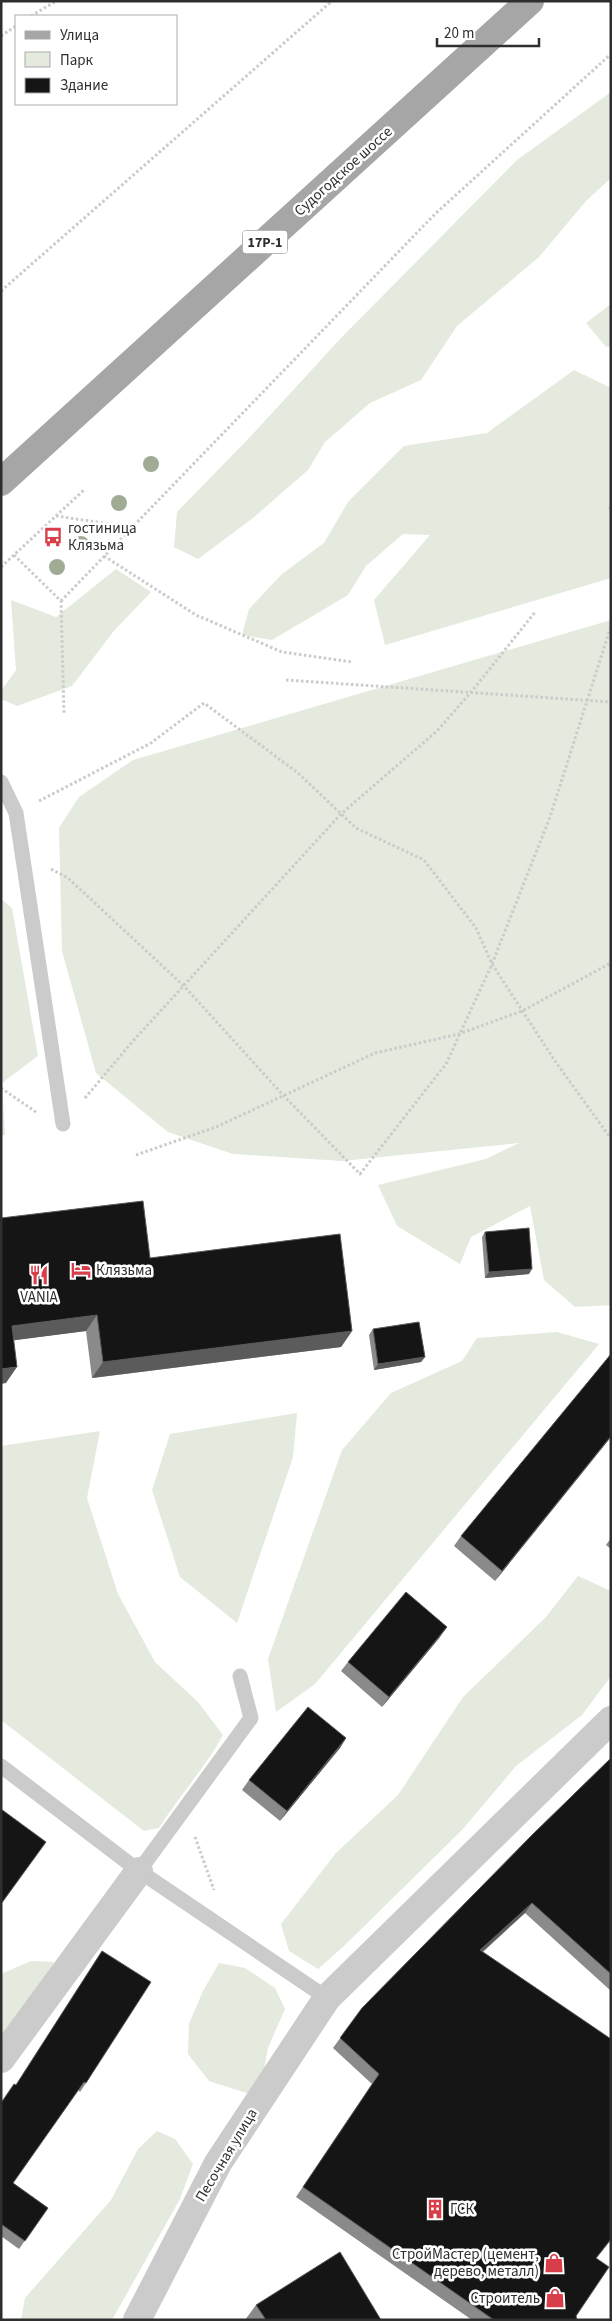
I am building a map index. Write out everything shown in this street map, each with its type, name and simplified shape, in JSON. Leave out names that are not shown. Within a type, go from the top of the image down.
[{"type":"main road","name":"Судогодское шоссе","points":[[1,482],[530,1]]},
{"type":"street","name":"Песочная улица","points":[[136,2320],[218,2163],[327,1998],[611,1720]]},
{"type":"street","points":[[1,2058],[139,1871]]},
{"type":"lane","points":[[1,782],[16,812],[63,1124]]},
{"type":"lane","points":[[139,1871],[251,1718],[240,1676]]},
{"type":"lane","points":[[1,1766],[139,1871],[327,1998]]},
{"type":"path","points":[[34,15],[56,1]]},
{"type":"path","points":[[1,291],[332,1]]},
{"type":"path","points":[[1,36],[15,27]]},
{"type":"path","points":[[60,601],[435,214],[611,54]]},
{"type":"path","points":[[1,567],[85,489]]},
{"type":"path","points":[[56,516],[131,527]]},
{"type":"path","points":[[14,555],[60,601],[64,713]]},
{"type":"path","points":[[104,556],[196,615],[282,652],[352,662]]},
{"type":"path","points":[[1,1088],[29,1108],[63,1124],[133,1041],[342,814],[436,731],[472,691],[536,611]]},
{"type":"path","points":[[22,853],[68,878],[184,986],[283,1095],[360,1174],[446,1064],[492,964],[550,817],[611,626]]},
{"type":"path","points":[[286,680],[472,691],[611,702]]},
{"type":"path","points":[[16,812],[151,743],[204,702],[298,773],[356,828],[424,860],[476,928],[492,964],[555,1061],[609,1136],[611,1134]]},
{"type":"path","points":[[136,1155],[216,1127],[375,1053],[459,1034],[522,1011],[611,964]]},
{"type":"path","points":[[185,1809],[228,1931]]},
{"type":"green space","points":[[611,92],[611,178],[586,201],[539,257],[457,326],[421,380],[370,403],[325,442],[308,470],[253,518],[198,559],[174,547],[177,512],[250,437],[340,339],[517,160]]},
{"type":"green space","points":[[611,304],[611,346],[606,347],[586,323]]},
{"type":"green space","points":[[574,370],[611,388],[611,578],[385,645],[374,600],[430,535],[403,534],[366,566],[348,595],[272,640],[242,635],[249,609],[282,574],[324,543],[348,502],[404,446],[487,433]]},
{"type":"green space","points":[[116,569],[151,592],[113,632],[72,686],[17,706],[1,699],[1,691],[16,670],[11,600],[56,617]]},
{"type":"green space","points":[[611,620],[611,1305],[575,1307],[544,1280],[530,1206],[471,1237],[460,1264],[397,1226],[378,1185],[486,1159],[519,1143],[342,1161],[233,1154],[168,1132],[96,1073],[62,951],[59,828],[79,797],[133,760]]},
{"type":"green space","points":[[1,899],[12,908],[38,1056],[2,1083],[5,1135],[1,1135]]},
{"type":"green space","points":[[557,1332],[599,1344],[315,1684],[276,1712],[268,1659],[342,1450],[391,1393],[462,1361],[477,1338]]},
{"type":"green space","points":[[297,1413],[293,1457],[237,1623],[180,1577],[152,1490],[170,1434]]},
{"type":"green space","points":[[100,1431],[87,1498],[118,1594],[155,1662],[198,1702],[223,1735],[159,1828],[144,1831],[1,1720],[1,1446]]},
{"type":"green space","points":[[578,1576],[611,1591],[611,1676],[582,1715],[516,1766],[463,1829],[344,1946],[318,1969],[289,1951],[281,1924],[336,1853],[398,1795],[463,1697],[546,1617]]},
{"type":"green space","points":[[31,1961],[54,1962],[16,2026],[1,2042],[1,1974]]},
{"type":"green space","points":[[219,1963],[245,1968],[275,1988],[285,2009],[268,2048],[264,2070],[253,2095],[209,2081],[188,2054],[189,2024],[203,1991]]},
{"type":"green space","points":[[157,2131],[175,2139],[193,2164],[180,2199],[112,2320],[21,2320],[25,2298],[111,2200],[138,2149]]},
{"type":"building","points":[[143,1201],[150,1258],[340,1234],[352,1331],[103,1362],[97,1315],[12,1326],[17,1367],[1,1369],[1,1218]]},
{"type":"building","points":[[529,1228],[532,1269],[489,1272],[485,1232]]},
{"type":"building","points":[[419,1322],[425,1357],[378,1364],[373,1329]]},
{"type":"building","points":[[611,1354],[611,1436],[502,1571],[461,1536]]},
{"type":"building","points":[[406,1592],[447,1627],[389,1697],[348,1662]]},
{"type":"building","points":[[308,1707],[346,1738],[287,1811],[249,1780]]},
{"type":"building","points":[[611,1758],[611,1974],[532,1903],[480,1950],[611,2039],[611,2239],[596,2258],[609,2267],[576,2316],[577,2320],[494,2320],[303,2187],[379,2074],[340,2038],[362,2008],[532,1835]]},
{"type":"building","points":[[1,1809],[46,1842],[1,1904]]},
{"type":"building","points":[[102,1951],[151,1982],[86,2083],[84,2082],[13,2183],[48,2208],[25,2241],[1,2224],[1,2103],[14,2084],[16,2085]]},
{"type":"building","points":[[340,2252],[381,2320],[266,2320],[256,2305]]},
{"type":"place","name":"гостиница Клязьма","points":[[53,537]]},
{"type":"place","name":"Клязьма","points":[[81,1270]]},
{"type":"place","name":"VANIA","points":[[39,1275]]},
{"type":"place","name":"ГСК","points":[[435,2209]]},
{"type":"place","name":"СтройМастер (цемент, дерево, металл)","points":[[554,2263]]},
{"type":"place","name":"Строитель","points":[[555,2298]]}]
